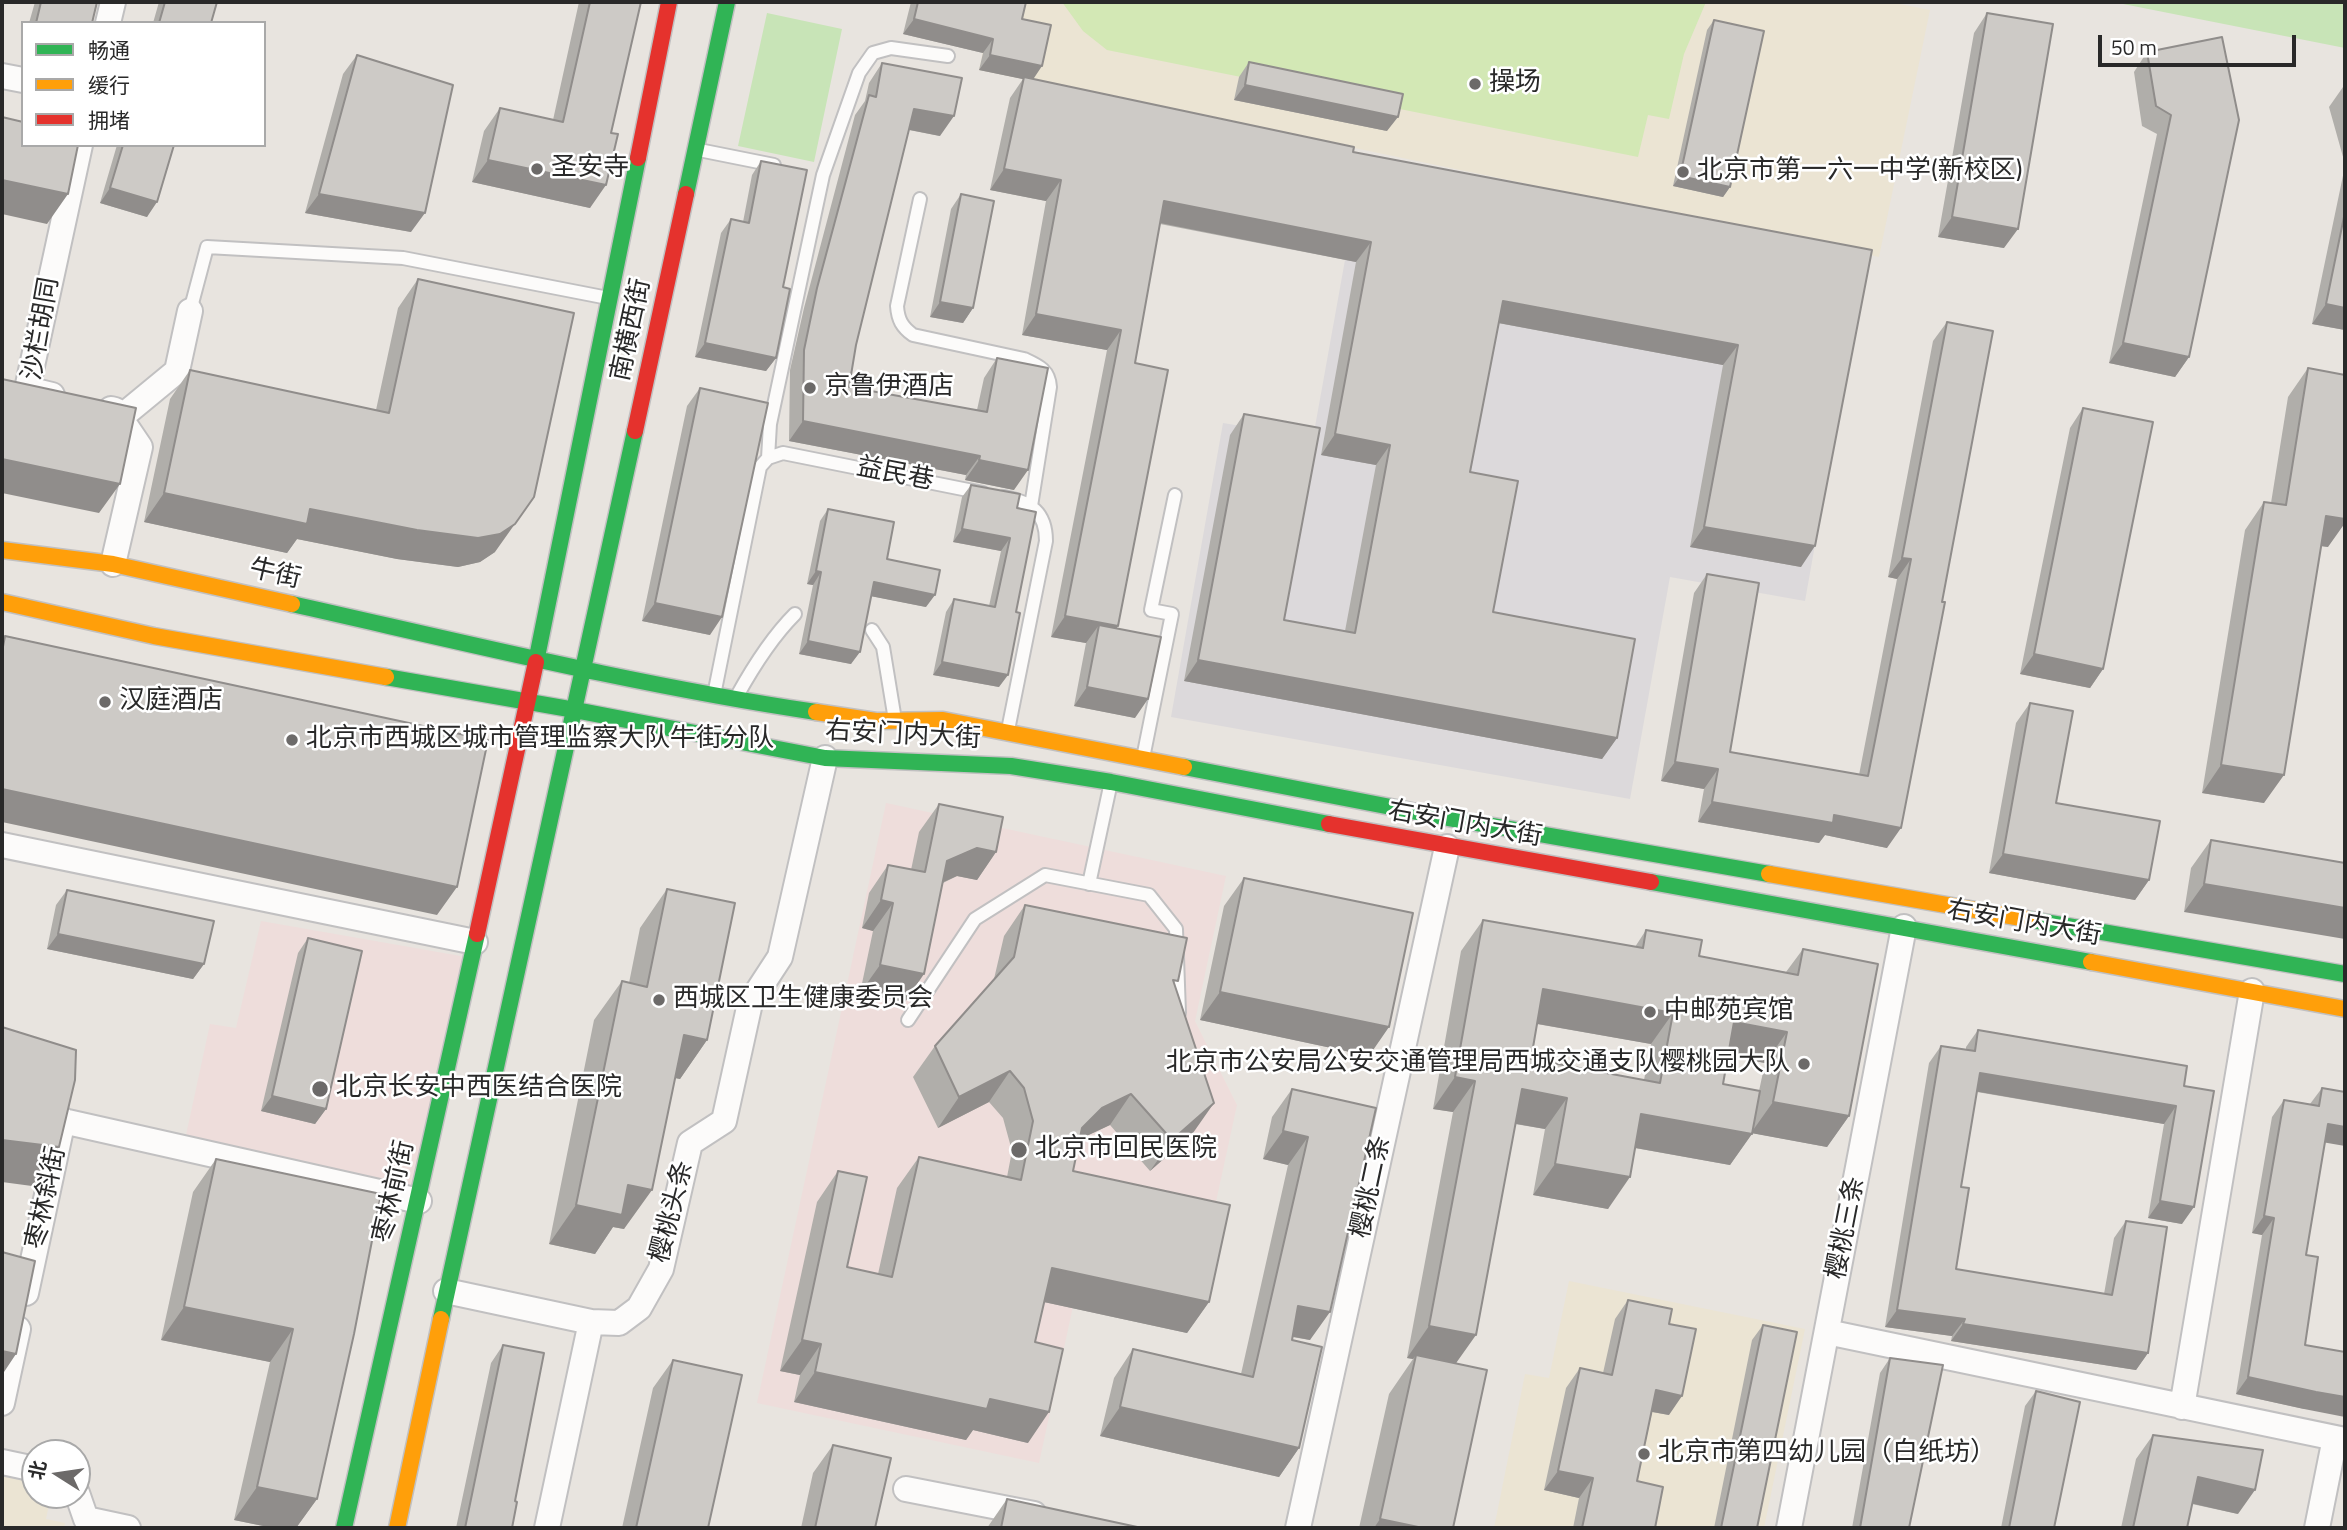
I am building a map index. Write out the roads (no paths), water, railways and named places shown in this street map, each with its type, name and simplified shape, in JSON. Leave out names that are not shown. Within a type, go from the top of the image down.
[{"type":"main road","name":"南横西街","points":[[527,701],[669,2]]},
{"type":"main road","name":"南横西街","points":[[575,709],[727,2]]},
{"type":"main road","name":"牛街","points":[[2,550],[38,552],[113,564],[583,668]]},
{"type":"main road","points":[[2,602],[154,636],[527,701]]},
{"type":"main road","name":"右安门内大街","points":[[583,668],[735,700],[876,721],[943,720],[1453,818],[2345,974]]},
{"type":"main road","name":"右安门内大街","points":[[527,701],[825,758],[1011,766],[1111,782],[1447,846],[2345,1009]]},
{"type":"main road","name":"枣林前街","points":[[344,1528],[419,1201],[527,701]]},
{"type":"main road","points":[[397,1528],[446,1291],[575,709]]},
{"type":"main road","points":[[1447,846],[1453,818]]},
{"type":"main road","points":[[1903,927],[1908,899]]},
{"type":"street","points":[[108,21],[113,2]]},
{"type":"street","points":[[2,76],[21,80]]},
{"type":"street","name":"沙栏胡同","points":[[80,147],[27,389],[115,410],[120,418]]},
{"type":"street","points":[[113,564],[139,447],[120,418],[177,371],[190,311]]},
{"type":"street","name":"樱桃头条","points":[[446,1291],[591,1322],[619,1323],[639,1308],[661,1269],[690,1143],[724,1121],[750,1003],[780,957],[825,758]]},
{"type":"street","points":[[2,845],[475,942]]},
{"type":"street","name":"樱桃二条","points":[[1298,1528],[1447,846]]},
{"type":"street","name":"樱桃三条","points":[[1789,1528],[1903,927]]},
{"type":"street","points":[[2182,1407],[2252,991]]},
{"type":"street","name":"枣林斜街","points":[[2,1403],[63,1121],[64,1095]]},
{"type":"street","points":[[63,1121],[419,1201]]},
{"type":"street","points":[[547,1528],[591,1322]]},
{"type":"street","points":[[1827,1332],[2340,1439],[2317,1528]]},
{"type":"street","points":[[2,1462],[21,1466]]},
{"type":"street","points":[[906,1489],[1052,1518]]},
{"type":"street","points":[[83,1509],[86,1519],[113,1527]]},
{"type":"lane","points":[[714,696],[760,467],[768,458],[770,424],[816,173],[859,73],[873,54],[891,48],[948,56]]},
{"type":"lane","points":[[696,150],[785,167]]},
{"type":"lane","points":[[919,199],[897,306],[898,319],[905,330],[913,335],[1024,359],[1041,367],[1049,376],[1050,387],[1031,506],[1046,527],[1046,541],[1008,732]]},
{"type":"lane","points":[[190,311],[207,247],[403,258],[608,298]]},
{"type":"lane","name":"益民巷","points":[[768,458],[783,453],[1022,500],[1031,506]]},
{"type":"lane","points":[[1143,759],[1172,614],[1151,610],[1175,495]]},
{"type":"lane","points":[[735,700],[751,670],[795,614]]},
{"type":"lane","points":[[872,630],[883,647],[895,720]]},
{"type":"lane","points":[[1089,884],[1111,782]]},
{"type":"lane","points":[[908,1020],[975,919],[1045,875],[1149,895],[1176,929],[1179,1014],[1183,1025]]},
{"type":"place","name":"操场","points":[[1475,84]]},
{"type":"place","name":"圣安寺","points":[[537,169]]},
{"type":"place","name":"北京市第一六一中学(新校区)","points":[[1683,172]]},
{"type":"place","name":"京鲁伊酒店","points":[[810,388]]},
{"type":"place","name":"汉庭酒店","points":[[105,702]]},
{"type":"place","name":"北京市西城区城市管理监察大队牛街分队","points":[[292,740]]},
{"type":"place","name":"西城区卫生健康委员会","points":[[659,1000]]},
{"type":"place","name":"中邮苑宾馆","points":[[1650,1012]]},
{"type":"place","name":"北京市公安局公安交通管理局西城交通支队樱桃园大队","points":[[1804,1064]]},
{"type":"place","name":"北京长安中西医结合医院","points":[[320,1089]]},
{"type":"place","name":"北京市回民医院","points":[[1019,1150]]},
{"type":"place","name":"北京市第四幼儿园（白纸坊）","points":[[1644,1454]]}]
